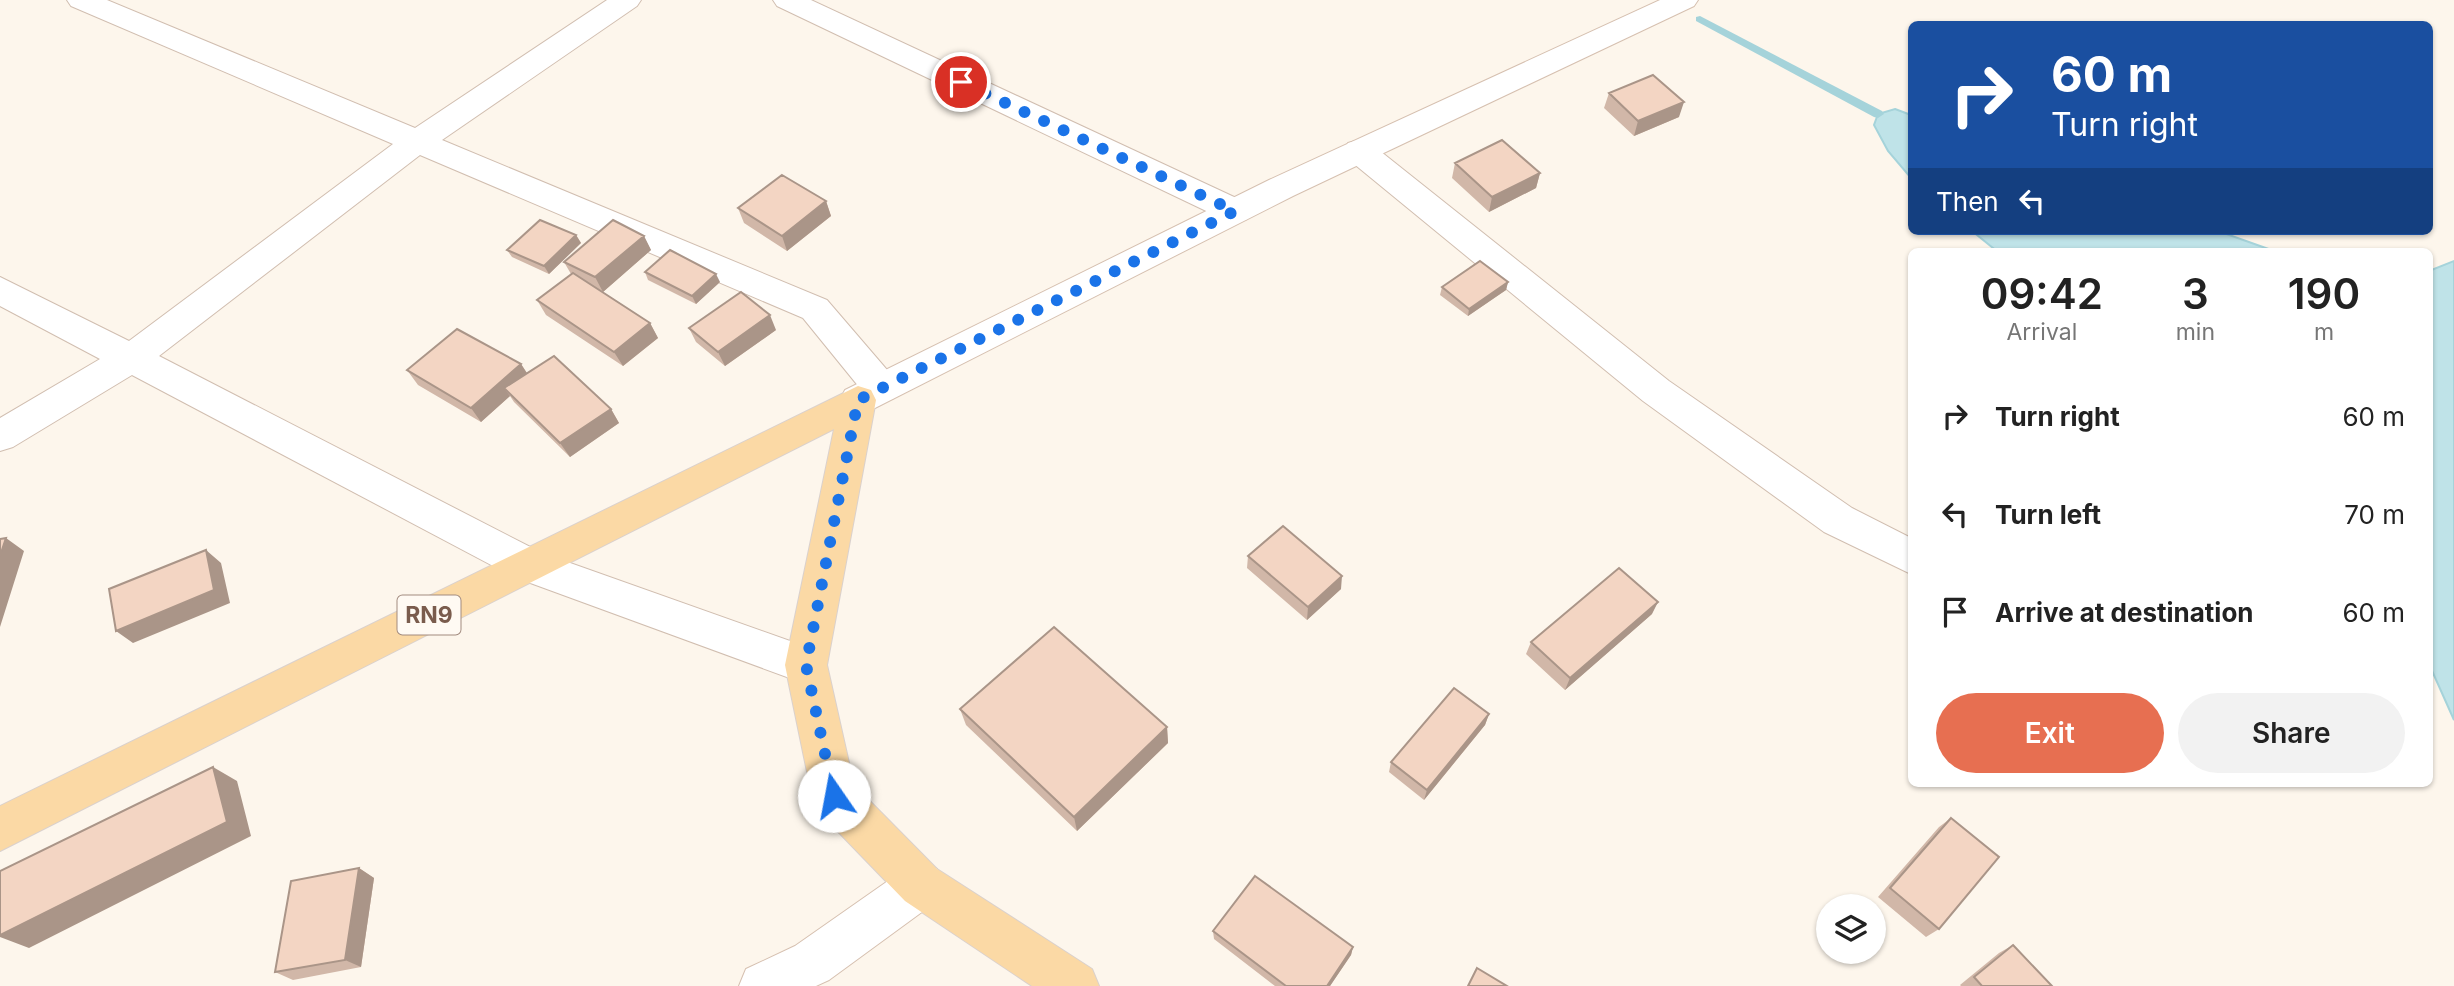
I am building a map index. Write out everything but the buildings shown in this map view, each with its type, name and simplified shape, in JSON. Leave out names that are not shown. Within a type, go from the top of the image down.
[{"type":"main road","name":"RN9","points":[[0,830],[869,394]]},
{"type":"main road","points":[[869,394],[806,665],[834,796],[921,885],[1075,986]]},
{"type":"street","points":[[81,0],[815,309],[869,394],[1359,151],[1684,0]]},
{"type":"street","points":[[0,436],[131,358],[418,141],[627,0]]},
{"type":"street","points":[[787,0],[1235,211]]},
{"type":"street","points":[[1359,151],[1656,391],[1839,520],[1908,555]]},
{"type":"street","points":[[0,290],[528,565],[806,665]]},
{"type":"street","points":[[763,986],[812,963],[921,885]]},
{"type":"water","points":[[1895,109],[1908,114],[1908,174],[1888,151],[1874,125],[1878,114]]},
{"type":"water","points":[[1977,235],[2229,235],[2266,248],[1993,248]]},
{"type":"water","points":[[2454,261],[2454,720],[2433,673],[2433,269]]},
{"type":"waterway","points":[[1700,19],[1878,114]]},
{"type":"route","points":[[834,796],[806,665],[858,400],[1235,211],[961,82]]}]
